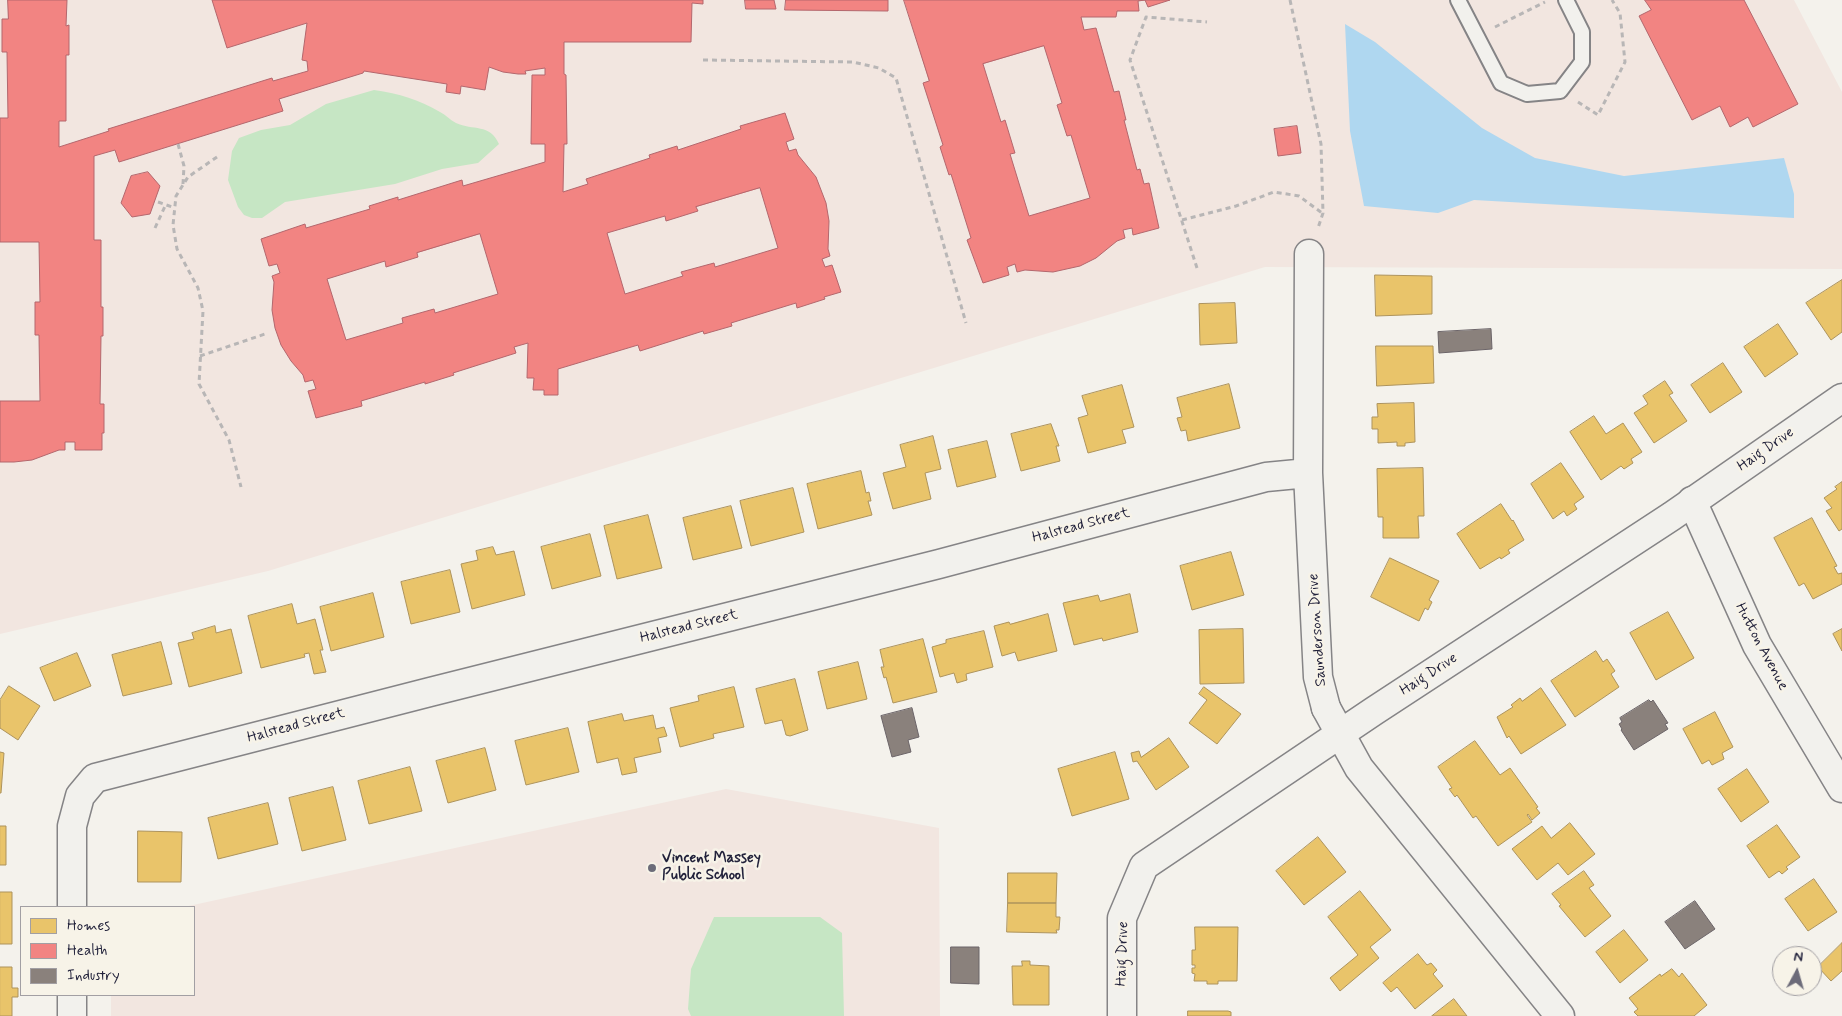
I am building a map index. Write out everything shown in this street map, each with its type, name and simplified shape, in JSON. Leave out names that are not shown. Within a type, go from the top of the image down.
[{"type":"street","name":"Saunderson Drive","points":[[1309,254],[1308,473],[1318,677],[1326,708],[1359,768],[1560,1016]]},
{"type":"street","name":"Haig Drive","points":[[1122,1016],[1122,918],[1144,866],[1692,501],[1842,398]]},
{"type":"street","name":"Halstead Street","points":[[72,906],[72,826],[79,798],[95,778],[939,564],[1266,477],[1308,473]]},
{"type":"street","name":"Hutton Avenue","points":[[1692,501],[1757,645],[1842,788]]},
{"type":"street","points":[[72,996],[72,1016]]},
{"type":"lane","points":[[1458,0],[1501,83],[1527,94],[1560,91],[1582,62],[1582,32],[1566,0]]},
{"type":"path","points":[[1290,0],[1321,144],[1323,213],[1309,254]]},
{"type":"path","points":[[1477,36],[1549,0]]},
{"type":"path","points":[[1560,91],[1598,114],[1625,62],[1620,13],[1612,0]]},
{"type":"path","points":[[1197,268],[1130,60],[1146,17],[1207,22]]},
{"type":"path","points":[[704,60],[853,62],[879,68],[896,78],[966,323]]},
{"type":"path","points":[[178,144],[184,166],[183,185]]},
{"type":"path","points":[[217,157],[188,177],[176,196],[173,225],[177,249],[198,288],[203,311],[199,384],[229,440],[241,487]]},
{"type":"path","points":[[1182,220],[1236,206],[1274,192],[1299,196],[1323,213]]},
{"type":"path","points":[[158,202],[175,208]]},
{"type":"path","points":[[154,228],[166,204]]},
{"type":"path","points":[[200,356],[265,334]]},
{"type":"shaded area","points":[[0,0],[1794,0],[1842,92],[1842,269],[1265,267],[268,571],[0,634]]},
{"type":"shaded area","name":"Vincent Massey Public School","points":[[726,789],[939,828],[940,1016],[111,1016],[111,996],[195,996],[195,906],[189,906]]},
{"type":"green space","points":[[374,90],[416,100],[432,107],[456,123],[486,130],[495,137],[499,144],[478,163],[442,169],[395,184],[285,202],[262,218],[252,218],[244,215],[238,207],[228,180],[232,151],[239,138],[261,130],[290,125],[326,104]]},
{"type":"green space","points":[[714,917],[820,917],[842,933],[844,1016],[691,1016],[688,1009],[691,969]]},
{"type":"water","points":[[1345,24],[1375,42],[1482,128],[1535,158],[1624,176],[1784,158],[1794,194],[1794,218],[1474,200],[1438,213],[1364,206],[1350,131]]},
{"type":"building: Homes","points":[[1375,275],[1432,276],[1432,314],[1376,316]]},
{"type":"building: Homes","points":[[1842,280],[1842,332],[1831,340],[1806,303]]},
{"type":"building: Homes","points":[[1235,303],[1237,343],[1200,345],[1199,304]]},
{"type":"building: Homes","points":[[1778,324],[1798,354],[1765,377],[1744,347]]},
{"type":"building: Homes","points":[[1376,346],[1433,346],[1434,383],[1377,386]]},
{"type":"building: Homes","points":[[1723,363],[1742,392],[1710,413],[1691,385]]},
{"type":"building: Homes","points":[[1665,381],[1673,393],[1669,395],[1687,421],[1654,443],[1634,413],[1648,404],[1643,396]]},
{"type":"building: Homes","points":[[1229,384],[1240,428],[1188,441],[1186,430],[1181,431],[1177,418],[1182,417],[1177,398]]},
{"type":"building: Homes","points":[[1122,385],[1134,427],[1122,430],[1126,443],[1088,453],[1078,418],[1088,415],[1082,396]]},
{"type":"building: Homes","points":[[1414,403],[1415,442],[1405,443],[1405,446],[1397,446],[1397,442],[1378,443],[1378,429],[1372,429],[1372,417],[1378,417],[1377,404]]},
{"type":"building: Homes","points":[[1594,416],[1606,434],[1623,423],[1642,452],[1631,459],[1633,463],[1624,469],[1621,466],[1601,480],[1570,432]]},
{"type":"building: Homes","points":[[1051,424],[1059,446],[1056,446],[1060,461],[1021,471],[1011,434]]},
{"type":"building: Homes","points":[[933,436],[941,469],[925,473],[931,499],[893,509],[883,473],[906,467],[900,445]]},
{"type":"building: Homes","points":[[987,441],[996,477],[957,487],[948,450]]},
{"type":"building: Homes","points":[[1561,463],[1584,497],[1574,504],[1577,509],[1567,516],[1564,511],[1553,519],[1531,484]]},
{"type":"building: Homes","points":[[1423,468],[1424,516],[1418,516],[1419,538],[1383,538],[1383,517],[1378,517],[1377,469]]},
{"type":"building: Homes","points":[[861,471],[866,493],[869,492],[871,501],[868,501],[872,515],[818,529],[807,484]]},
{"type":"building: Homes","points":[[1842,482],[1842,529],[1839,531],[1826,511],[1832,508],[1824,498],[1837,489],[1835,487]]},
{"type":"building: Homes","points":[[793,488],[804,532],[751,546],[740,501]]},
{"type":"building: Homes","points":[[1501,504],[1524,540],[1508,550],[1510,553],[1501,559],[1500,557],[1480,569],[1457,534]]},
{"type":"building: Homes","points":[[731,506],[742,548],[693,560],[683,518]]},
{"type":"building: Homes","points":[[648,515],[662,568],[617,579],[604,526]]},
{"type":"building: Homes","points":[[1812,518],[1837,566],[1834,567],[1838,574],[1842,573],[1842,584],[1813,599],[1804,583],[1799,586],[1774,538]]},
{"type":"building: Homes","points":[[590,534],[601,576],[552,589],[541,547]]},
{"type":"building: Homes","points":[[493,547],[496,555],[514,551],[525,595],[472,609],[461,564],[478,560],[476,551]]},
{"type":"building: Homes","points":[[1231,552],[1244,595],[1192,610],[1180,566]]},
{"type":"building: Homes","points":[[1390,558],[1439,581],[1429,600],[1432,602],[1428,610],[1425,608],[1419,621],[1371,597]]},
{"type":"building: Homes","points":[[450,570],[460,612],[411,624],[401,582]]},
{"type":"building: Homes","points":[[373,593],[384,637],[331,651],[320,607]]},
{"type":"building: Homes","points":[[1130,594],[1138,632],[1103,641],[1102,638],[1074,645],[1063,603],[1098,595],[1100,601]]},
{"type":"building: Homes","points":[[292,604],[297,624],[315,619],[323,650],[320,650],[326,672],[314,674],[309,653],[304,654],[305,657],[261,668],[248,616]]},
{"type":"building: Homes","points":[[1668,612],[1694,658],[1656,680],[1630,633]]},
{"type":"building: Homes","points":[[1048,614],[1057,651],[1018,661],[1015,652],[1002,656],[994,626],[1009,622],[1010,624]]},
{"type":"building: Homes","points":[[215,626],[216,633],[231,629],[242,673],[189,687],[178,643],[194,639],[192,633]]},
{"type":"building: Homes","points":[[1243,629],[1244,683],[1200,684],[1199,630]]},
{"type":"building: Homes","points":[[1842,629],[1842,651],[1833,634]]},
{"type":"building: Homes","points":[[984,631],[993,667],[966,674],[967,680],[957,683],[954,673],[940,677],[932,647],[946,643],[946,640]]},
{"type":"building: Homes","points":[[923,639],[937,692],[893,703],[886,677],[884,678],[881,667],[884,667],[880,650]]},
{"type":"building: Homes","points":[[161,642],[172,684],[123,696],[112,655]]},
{"type":"building: Homes","points":[[1596,651],[1603,662],[1607,659],[1615,671],[1611,674],[1619,687],[1575,717],[1551,681]]},
{"type":"building: Homes","points":[[77,653],[91,686],[54,701],[40,668]]},
{"type":"building: Homes","points":[[858,662],[867,699],[827,709],[818,672]]},
{"type":"building: Homes","points":[[795,679],[808,730],[790,736],[786,735],[782,720],[765,724],[756,689]]},
{"type":"building: Homes","points":[[9,686],[40,706],[18,740],[0,728],[0,700]]},
{"type":"building: Homes","points":[[734,687],[744,727],[713,734],[714,738],[680,747],[670,708],[699,701],[698,696]]},
{"type":"building: Homes","points":[[1204,687],[1241,714],[1217,744],[1189,723],[1207,700],[1199,694]]},
{"type":"building: Homes","points":[[1541,688],[1566,725],[1521,754],[1509,736],[1507,738],[1497,717],[1513,707],[1511,705],[1520,698],[1522,701]]},
{"type":"building: Homes","points":[[1715,712],[1733,747],[1722,753],[1724,759],[1712,765],[1709,760],[1702,764],[1683,729]]},
{"type":"building: Homes","points":[[622,714],[624,721],[653,715],[656,729],[664,727],[667,736],[658,738],[661,752],[634,758],[637,772],[622,775],[618,758],[597,763],[588,722]]},
{"type":"building: Homes","points":[[568,728],[579,772],[526,785],[515,741]]},
{"type":"building: Homes","points":[[1169,738],[1189,767],[1156,790],[1137,761],[1133,762],[1131,753],[1139,751],[1141,757]]},
{"type":"building: Homes","points":[[1475,741],[1500,775],[1510,768],[1538,807],[1536,808],[1540,813],[1532,820],[1528,814],[1532,822],[1498,846],[1476,816],[1473,818],[1457,795],[1455,797],[1449,789],[1452,788],[1438,767]]},
{"type":"building: Homes","points":[[485,748],[496,790],[448,803],[436,761]]},
{"type":"building: Homes","points":[[0,752],[4,753],[1,793],[0,793]]},
{"type":"building: Homes","points":[[1115,752],[1129,799],[1072,816],[1058,769]]},
{"type":"building: Homes","points":[[410,767],[422,811],[369,824],[358,781]]},
{"type":"building: Homes","points":[[1747,769],[1769,802],[1741,822],[1718,789]]},
{"type":"building: Homes","points":[[333,787],[346,840],[302,851],[289,798]]},
{"type":"building: Homes","points":[[268,803],[278,844],[218,859],[208,818]]},
{"type":"building: Homes","points":[[1570,823],[1595,854],[1568,875],[1558,863],[1537,880],[1512,849],[1542,826],[1551,838]]},
{"type":"building: Homes","points":[[1777,825],[1800,857],[1786,867],[1788,869],[1782,874],[1779,871],[1769,878],[1747,846]]},
{"type":"building: Homes","points":[[0,826],[6,826],[6,865],[0,865]]},
{"type":"building: Homes","points":[[138,831],[182,832],[181,882],[138,882]]},
{"type":"building: Homes","points":[[1318,837],[1346,872],[1304,905],[1276,871]]},
{"type":"building: Homes","points":[[1584,871],[1594,885],[1589,888],[1611,916],[1585,937],[1559,906],[1561,905],[1552,894]]},
{"type":"building: Homes","points":[[1008,873],[1057,873],[1056,903],[1008,903]]},
{"type":"building: Homes","points":[[1814,879],[1837,912],[1808,931],[1785,899]]},
{"type":"building: Homes","points":[[1360,891],[1391,930],[1370,947],[1379,958],[1340,991],[1330,978],[1358,955],[1328,917]]},
{"type":"building: Homes","points":[[0,892],[12,892],[12,944],[0,944]]},
{"type":"building: Homes","points":[[1008,903],[1056,903],[1056,917],[1060,917],[1059,930],[1056,930],[1057,933],[1007,932]]},
{"type":"building: Homes","points":[[1195,927],[1238,927],[1237,981],[1218,981],[1218,984],[1207,984],[1207,981],[1194,981],[1195,974],[1192,973],[1192,968],[1195,968],[1195,965],[1192,965],[1192,950],[1195,950]]},
{"type":"building: Homes","points":[[1624,930],[1648,960],[1620,983],[1596,952]]},
{"type":"building: Homes","points":[[1842,943],[1842,971],[1831,981],[1822,971],[1822,963]]},
{"type":"building: Homes","points":[[1418,954],[1427,965],[1431,963],[1437,970],[1433,974],[1443,986],[1415,1009],[1397,987],[1391,992],[1383,983]]},
{"type":"building: Homes","points":[[1022,961],[1030,961],[1030,965],[1049,966],[1049,1005],[1013,1005],[1012,966],[1022,966]]},
{"type":"building: Homes","points":[[0,967],[12,967],[12,988],[18,988],[18,997],[12,997],[12,1016],[0,1016]]},
{"type":"building: Homes","points":[[1672,969],[1679,977],[1682,973],[1707,1005],[1694,1016],[1638,1016],[1634,1012],[1638,1009],[1629,998],[1660,974],[1661,976]]},
{"type":"building: Homes","points":[[1454,999],[1467,1016],[1432,1016]]},
{"type":"building: Homes","points":[[1188,1011],[1228,1011],[1231,1012],[1231,1016],[1188,1016]]},
{"type":"building: Health","points":[[8,0],[67,0],[66,26],[69,25],[69,55],[66,55],[66,121],[59,121],[59,147],[109,131],[108,129],[272,78],[273,81],[308,71],[307,61],[302,60],[307,23],[227,48],[212,0],[703,0],[703,4],[692,3],[691,42],[564,42],[567,144],[564,144],[563,192],[588,184],[586,179],[650,158],[649,155],[677,146],[678,150],[741,129],[740,126],[785,113],[794,139],[786,142],[789,151],[796,149],[798,155],[816,177],[826,203],[829,221],[828,249],[830,256],[822,259],[825,267],[832,265],[841,292],[797,308],[796,303],[731,323],[732,326],[704,334],[703,331],[640,351],[638,345],[558,369],[558,395],[544,395],[544,390],[533,390],[534,378],[527,378],[528,343],[514,347],[516,353],[453,373],[454,375],[361,401],[362,406],[316,418],[308,391],[316,389],[313,380],[305,382],[303,375],[281,345],[275,328],[272,310],[274,282],[272,276],[280,273],[277,264],[269,266],[261,239],[305,224],[306,228],[370,209],[369,206],[398,197],[398,200],[462,180],[463,186],[545,162],[545,144],[531,144],[532,75],[545,75],[545,68],[525,71],[526,74],[518,74],[503,72],[489,67],[485,90],[461,86],[460,94],[446,92],[447,84],[364,71],[363,73],[279,99],[283,111],[119,162],[115,150],[94,156],[94,240],[101,240],[101,307],[103,307],[100,404],[104,404],[102,450],[75,450],[75,442],[65,442],[65,450],[59,450],[32,460],[0,462],[0,401],[40,401],[39,335],[35,335],[35,302],[40,302],[39,242],[0,242],[0,118],[8,118],[7,52],[2,52],[2,19],[8,19]],"holes":[[[760,188],[778,248],[715,267],[714,263],[681,272],[683,276],[625,294],[607,233],[665,216],[666,221],[698,211],[696,207]],[[480,234],[498,294],[435,313],[434,309],[402,318],[403,323],[346,340],[327,279],[385,261],[386,267],[418,257],[417,253]]]},
{"type":"building: Health","points":[[745,0],[774,0],[776,9],[746,9]]},
{"type":"building: Health","points":[[786,0],[888,0],[888,11],[785,10]]},
{"type":"building: Health","points":[[904,0],[1145,0],[1138,1],[1139,11],[1117,11],[1116,17],[1081,17],[1084,30],[1096,28],[1114,92],[1119,91],[1126,120],[1124,120],[1137,170],[1140,169],[1144,184],[1149,183],[1159,228],[1133,235],[1132,228],[1123,230],[1125,238],[1117,241],[1096,258],[1080,266],[1053,272],[1025,270],[1017,272],[1015,264],[1007,267],[1009,275],[983,283],[967,240],[971,238],[951,174],[949,175],[940,147],[943,145],[923,83],[929,81]],"holes":[[[1044,46],[1062,103],[1057,105],[1067,136],[1071,135],[1090,198],[1029,216],[1010,154],[1015,153],[1005,120],[1001,122],[983,64]]]},
{"type":"building: Health","points":[[1145,0],[1170,0],[1148,7]]},
{"type":"building: Health","points":[[1645,0],[1744,0],[1798,104],[1753,127],[1748,117],[1730,127],[1720,106],[1692,120],[1639,16],[1651,10]]},
{"type":"building: Health","points":[[1297,126],[1301,153],[1278,156],[1274,129]]},
{"type":"building: Health","points":[[148,172],[160,186],[150,214],[132,217],[121,203],[131,176]]},
{"type":"building: Industry","points":[[1491,329],[1492,349],[1439,353],[1438,332]]},
{"type":"building: Industry","points":[[1649,700],[1651,702],[1653,700],[1668,723],[1665,724],[1668,729],[1634,750],[1621,730],[1619,724],[1622,722],[1620,718]]},
{"type":"building: Industry","points":[[912,708],[919,737],[908,740],[911,752],[892,757],[881,716]]},
{"type":"building: Industry","points":[[1695,901],[1715,929],[1685,949],[1665,922]]},
{"type":"building: Industry","points":[[951,947],[979,947],[979,984],[951,983]]},
{"type":"place","name":"Vincent Massey Public School","points":[[652,868]]}]
